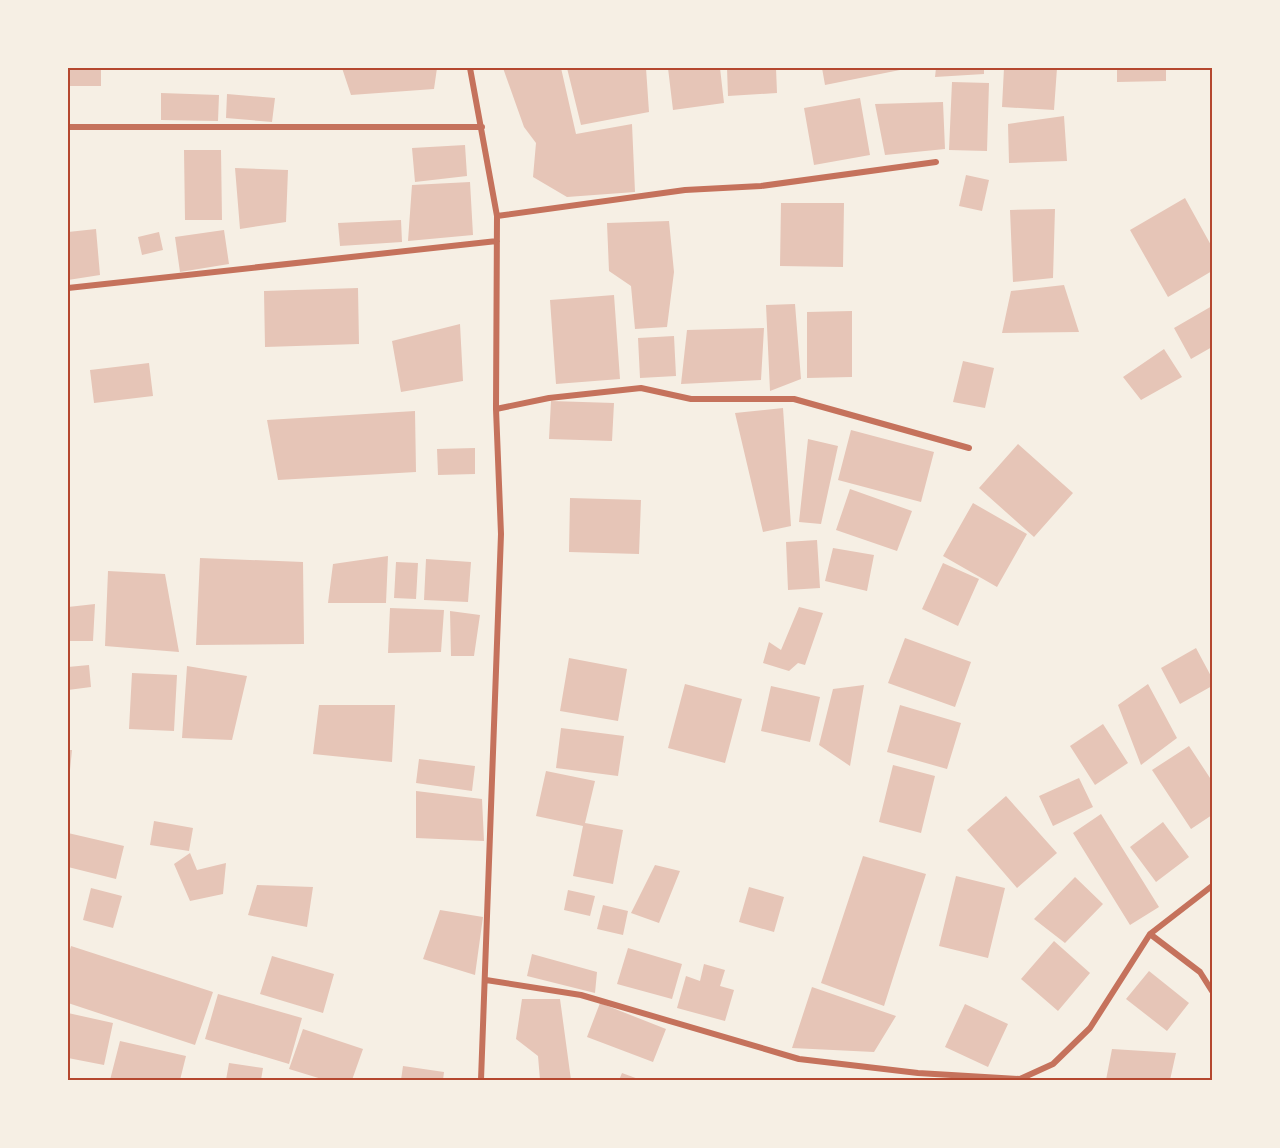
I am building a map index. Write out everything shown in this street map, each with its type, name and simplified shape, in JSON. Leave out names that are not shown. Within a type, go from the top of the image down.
[{"type":"street","points":[[470,68],[497,216],[496,410],[501,534],[481,1080]]},
{"type":"street","points":[[68,127],[482,127]]},
{"type":"street","points":[[497,216],[685,190],[761,186],[936,162]]},
{"type":"street","points":[[68,288],[497,241]]},
{"type":"street","points":[[496,410],[549,398],[641,388],[691,399],[794,399],[969,448]]},
{"type":"street","points":[[486,980],[581,995],[799,1059],[918,1073],[1020,1079],[1053,1064],[1090,1028],[1150,934],[1212,886]]},
{"type":"street","points":[[1150,934],[1200,972],[1212,991]]},
{"type":"building","points":[[68,68],[101,68],[101,86],[68,86]]},
{"type":"building","points":[[342,68],[437,68],[434,89],[351,95]]},
{"type":"building","points":[[503,68],[561,68],[576,134],[632,124],[635,192],[567,197],[533,177],[536,143],[524,127]]},
{"type":"building","points":[[567,68],[646,68],[649,112],[581,125]]},
{"type":"building","points":[[668,68],[720,68],[724,103],[673,110]]},
{"type":"building","points":[[727,68],[776,68],[777,93],[728,96]]},
{"type":"building","points":[[822,68],[899,68],[900,70],[825,85]]},
{"type":"building","points":[[936,68],[984,68],[984,74],[935,77]]},
{"type":"building","points":[[1004,68],[1057,68],[1054,110],[1002,107]]},
{"type":"building","points":[[1117,68],[1166,68],[1166,81],[1117,82]]},
{"type":"building","points":[[952,82],[989,83],[987,151],[949,150]]},
{"type":"building","points":[[161,93],[219,95],[218,121],[161,120]]},
{"type":"building","points":[[227,94],[275,98],[272,122],[226,118]]},
{"type":"building","points":[[860,98],[870,155],[814,165],[804,108]]},
{"type":"building","points":[[943,102],[945,149],[885,155],[875,104]]},
{"type":"building","points":[[1064,116],[1067,161],[1009,163],[1008,124]]},
{"type":"building","points":[[465,145],[467,176],[415,182],[412,148]]},
{"type":"building","points":[[184,150],[221,150],[222,220],[185,220]]},
{"type":"building","points":[[235,168],[288,170],[286,222],[240,229]]},
{"type":"building","points":[[966,175],[989,180],[982,211],[959,206]]},
{"type":"building","points":[[470,182],[473,235],[408,241],[412,185]]},
{"type":"building","points":[[1185,198],[1212,247],[1212,271],[1168,297],[1130,230]]},
{"type":"building","points":[[781,203],[844,203],[843,267],[780,266]]},
{"type":"building","points":[[1055,209],[1053,278],[1013,282],[1010,210]]},
{"type":"building","points":[[401,220],[402,242],[340,246],[338,223]]},
{"type":"building","points":[[669,221],[674,272],[667,327],[635,329],[631,286],[609,271],[607,223]]},
{"type":"building","points":[[96,229],[100,275],[68,280],[68,232]]},
{"type":"building","points":[[224,230],[229,264],[180,272],[175,237]]},
{"type":"building","points":[[159,232],[163,250],[142,255],[138,237]]},
{"type":"building","points":[[1064,285],[1079,332],[1002,333],[1011,291]]},
{"type":"building","points":[[358,288],[359,344],[265,347],[264,291]]},
{"type":"building","points":[[614,295],[620,379],[556,384],[550,300]]},
{"type":"building","points":[[795,304],[801,379],[770,391],[766,305]]},
{"type":"building","points":[[1212,306],[1212,347],[1191,359],[1174,328]]},
{"type":"building","points":[[852,311],[852,377],[807,378],[807,312]]},
{"type":"building","points":[[460,324],[463,381],[401,392],[392,341]]},
{"type":"building","points":[[764,328],[761,380],[681,384],[687,330]]},
{"type":"building","points":[[674,336],[676,376],[640,378],[638,338]]},
{"type":"building","points":[[1164,349],[1182,377],[1141,400],[1123,377]]},
{"type":"building","points":[[963,361],[994,368],[985,408],[953,402]]},
{"type":"building","points":[[149,363],[153,396],[94,403],[90,370]]},
{"type":"building","points":[[551,401],[614,403],[612,441],[549,439]]},
{"type":"building","points":[[783,408],[791,526],[763,532],[735,413]]},
{"type":"building","points":[[415,411],[416,472],[278,480],[267,420]]},
{"type":"building","points":[[851,430],[934,452],[921,502],[838,480]]},
{"type":"building","points":[[808,439],[838,446],[821,524],[799,522]]},
{"type":"building","points":[[1018,444],[1073,493],[1034,537],[979,488]]},
{"type":"building","points":[[475,448],[475,474],[438,475],[437,449]]},
{"type":"building","points":[[850,489],[912,511],[897,551],[836,530]]},
{"type":"building","points":[[570,498],[641,500],[639,554],[569,552]]},
{"type":"building","points":[[973,503],[1027,534],[997,587],[943,556]]},
{"type":"building","points":[[817,540],[820,588],[788,590],[786,542]]},
{"type":"building","points":[[833,548],[874,555],[867,591],[825,581]]},
{"type":"building","points":[[388,556],[386,603],[328,603],[333,564]]},
{"type":"building","points":[[200,558],[303,562],[304,644],[196,645]]},
{"type":"building","points":[[426,559],[471,562],[468,602],[424,600]]},
{"type":"building","points":[[396,562],[418,563],[416,599],[394,598]]},
{"type":"building","points":[[943,563],[979,579],[958,626],[922,609]]},
{"type":"building","points":[[108,571],[165,574],[179,652],[105,646]]},
{"type":"building","points":[[95,604],[93,641],[68,641],[68,607]]},
{"type":"building","points":[[799,607],[823,613],[805,665],[798,663],[789,671],[763,663],[769,642],[781,650]]},
{"type":"building","points":[[390,608],[444,610],[441,652],[388,653]]},
{"type":"building","points":[[450,611],[480,615],[474,656],[451,656]]},
{"type":"building","points":[[905,638],[971,662],[955,707],[888,683]]},
{"type":"building","points":[[1196,648],[1212,678],[1212,686],[1180,704],[1161,668]]},
{"type":"building","points":[[569,658],[627,669],[618,721],[560,711]]},
{"type":"building","points":[[89,665],[91,687],[68,690],[68,667]]},
{"type":"building","points":[[187,666],[247,676],[232,740],[182,738]]},
{"type":"building","points":[[132,673],[177,675],[174,731],[129,729]]},
{"type":"building","points":[[685,684],[742,699],[725,763],[668,748]]},
{"type":"building","points":[[1148,684],[1177,738],[1141,765],[1118,705]]},
{"type":"building","points":[[864,685],[850,766],[819,745],[833,689]]},
{"type":"building","points":[[771,686],[820,697],[810,742],[761,731]]},
{"type":"building","points":[[319,705],[395,705],[392,762],[313,754]]},
{"type":"building","points":[[900,705],[961,723],[947,769],[887,752]]},
{"type":"building","points":[[1103,724],[1128,763],[1095,785],[1070,746]]},
{"type":"building","points":[[561,728],[624,736],[618,776],[556,768]]},
{"type":"building","points":[[1189,746],[1212,781],[1212,815],[1191,829],[1152,770]]},
{"type":"building","points":[[68,750],[72,750],[70,770],[68,770]]},
{"type":"building","points":[[419,759],[475,766],[472,791],[416,783]]},
{"type":"building","points":[[893,765],[935,776],[921,833],[879,822]]},
{"type":"building","points":[[546,771],[595,781],[585,823],[623,830],[613,884],[573,876],[583,826],[536,816]]},
{"type":"building","points":[[1079,778],[1093,807],[1053,826],[1039,796]]},
{"type":"building","points":[[416,791],[482,799],[484,841],[416,838]]},
{"type":"building","points":[[1006,796],[1057,853],[1017,888],[967,830]]},
{"type":"building","points":[[1101,814],[1159,907],[1130,925],[1073,833]]},
{"type":"building","points":[[154,821],[193,828],[189,851],[150,845]]},
{"type":"building","points":[[1163,822],[1189,857],[1156,882],[1130,847]]},
{"type":"building","points":[[68,833],[124,846],[116,879],[68,867]]},
{"type":"building","points":[[190,853],[197,870],[226,863],[223,894],[190,901],[174,864]]},
{"type":"building","points":[[863,856],[926,874],[884,1006],[821,983]]},
{"type":"building","points":[[655,865],[680,871],[659,923],[631,913]]},
{"type":"building","points":[[956,876],[1005,888],[988,958],[939,946]]},
{"type":"building","points":[[1075,877],[1103,904],[1065,943],[1034,919]]},
{"type":"building","points":[[257,885],[313,887],[307,927],[248,915]]},
{"type":"building","points":[[749,887],[784,897],[774,932],[739,922]]},
{"type":"building","points":[[91,888],[122,896],[113,928],[83,920]]},
{"type":"building","points":[[568,890],[595,896],[590,916],[564,910]]},
{"type":"building","points":[[603,905],[628,911],[623,935],[597,929]]},
{"type":"building","points":[[440,910],[483,917],[475,975],[423,959]]},
{"type":"building","points":[[1054,941],[1090,973],[1058,1011],[1021,979]]},
{"type":"building","points":[[71,946],[213,992],[195,1045],[68,1003],[68,957]]},
{"type":"building","points":[[628,948],[682,964],[672,999],[617,984]]},
{"type":"building","points":[[532,954],[597,972],[595,993],[527,976]]},
{"type":"building","points":[[272,956],[334,974],[323,1013],[260,994]]},
{"type":"building","points":[[704,964],[725,970],[720,986],[734,990],[725,1021],[677,1008],[686,976],[700,981]]},
{"type":"building","points":[[1149,971],[1189,1003],[1167,1031],[1126,999]]},
{"type":"building","points":[[812,987],[896,1016],[874,1052],[792,1048]]},
{"type":"building","points":[[218,994],[302,1018],[289,1064],[205,1039]]},
{"type":"building","points":[[522,999],[560,999],[571,1080],[540,1080],[538,1056],[516,1039]]},
{"type":"building","points":[[600,1003],[666,1029],[653,1062],[587,1037]]},
{"type":"building","points":[[965,1004],[1008,1024],[988,1067],[945,1047]]},
{"type":"building","points":[[68,1013],[113,1023],[104,1065],[68,1058]]},
{"type":"building","points":[[303,1029],[363,1049],[352,1080],[325,1080],[289,1069]]},
{"type":"building","points":[[120,1041],[186,1056],[180,1080],[110,1080]]},
{"type":"building","points":[[1112,1049],[1176,1053],[1170,1080],[1106,1080]]},
{"type":"building","points":[[229,1063],[263,1068],[261,1080],[226,1080]]},
{"type":"building","points":[[403,1066],[444,1072],[443,1080],[401,1080]]},
{"type":"building","points":[[622,1073],[641,1080],[619,1080]]}]
